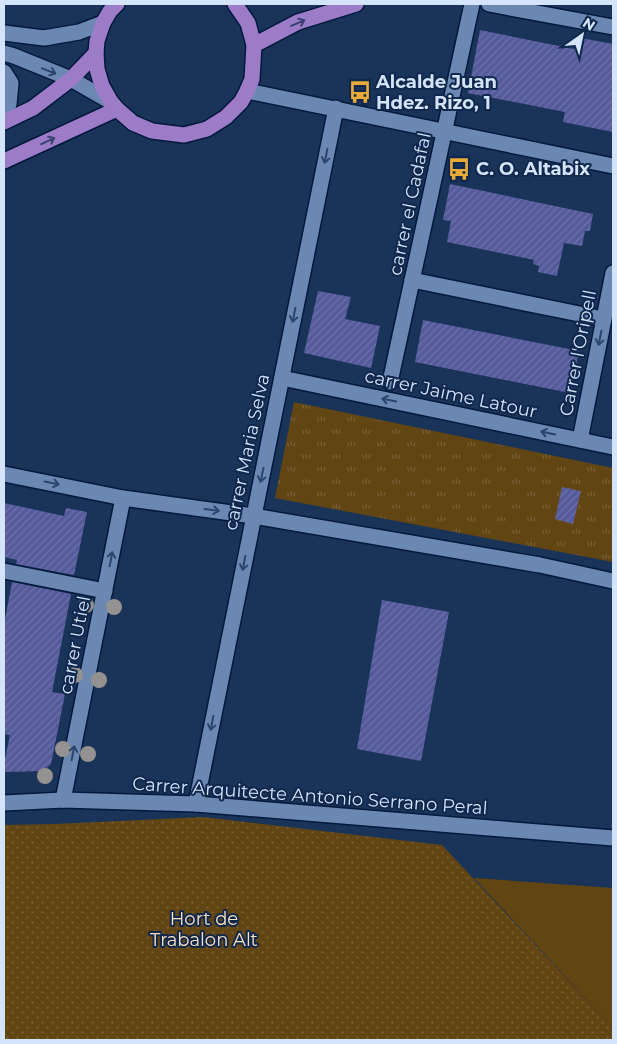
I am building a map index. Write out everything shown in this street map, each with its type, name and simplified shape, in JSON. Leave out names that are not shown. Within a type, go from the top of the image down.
[{"type":"main road","points":[[117,4],[103,23],[97,41],[97,69],[102,86],[114,106],[133,123],[152,131],[184,135],[207,129],[226,118],[240,102],[252,79],[254,45],[248,23],[235,4]]},
{"type":"main road","points":[[254,45],[298,22],[356,4]]},
{"type":"main road","points":[[4,122],[33,108],[71,79],[96,54]]},
{"type":"main road","points":[[4,161],[114,106]]},
{"type":"street","name":"carrer el Cadafal","points":[[390,382],[472,4]]},
{"type":"street","points":[[489,4],[613,27]]},
{"type":"street","points":[[4,33],[44,38],[79,32],[103,23]]},
{"type":"street","points":[[4,53],[71,79],[114,106]]},
{"type":"street","points":[[4,72],[11,83],[9,104],[4,116]]},
{"type":"street","points":[[247,91],[613,166]]},
{"type":"street","name":"carrer Maria Selva","points":[[196,804],[336,108]]},
{"type":"street","name":"Carrer l'Oripell","points":[[580,440],[613,273]]},
{"type":"street","points":[[412,280],[594,317]]},
{"type":"street","name":"carrer Jaime Latour","points":[[282,378],[613,447]]},
{"type":"street","points":[[4,474],[123,498],[253,516],[540,565],[613,581]]},
{"type":"street","name":"carrer Utiel","points":[[64,800],[123,498]]},
{"type":"street","points":[[4,571],[105,591]]},
{"type":"street","name":"Carrer Arquitecte Antonio Serrano Peral","points":[[4,803],[64,800],[196,804],[613,838]]},
{"type":"green space","points":[[294,402],[613,468],[613,562],[275,498]]},
{"type":"green space","name":"Hort de Trabalon Alt","points":[[203,817],[442,845],[613,1028],[613,1040],[4,1040],[4,825]]},
{"type":"green space","points":[[474,878],[613,888],[613,1028]]},
{"type":"building","points":[[480,30],[579,50],[581,38],[613,44],[613,132],[563,122],[565,112],[468,93]]},
{"type":"building","points":[[450,184],[593,214],[590,231],[585,231],[582,246],[564,243],[557,276],[538,272],[539,266],[533,264],[534,260],[447,242],[451,221],[443,220]]},
{"type":"building","points":[[318,291],[351,297],[345,319],[380,326],[371,368],[304,353]]},
{"type":"building","points":[[423,320],[579,351],[570,393],[415,362]]},
{"type":"building","points":[[562,487],[581,491],[573,524],[555,519]]},
{"type":"building","points":[[4,503],[64,516],[66,508],[87,512],[74,575],[16,564],[17,560],[4,557]]},
{"type":"building","points":[[12,582],[71,594],[52,692],[65,694],[51,764],[43,771],[4,772],[10,735],[4,734],[4,625]]},
{"type":"building","points":[[382,600],[449,612],[421,761],[357,749]]},
{"type":"place","name":"Alcalde Juan Hdez. Rizo, 1","points":[[360,92]]},
{"type":"place","name":"C. O. Altabix","points":[[459,169]]}]
